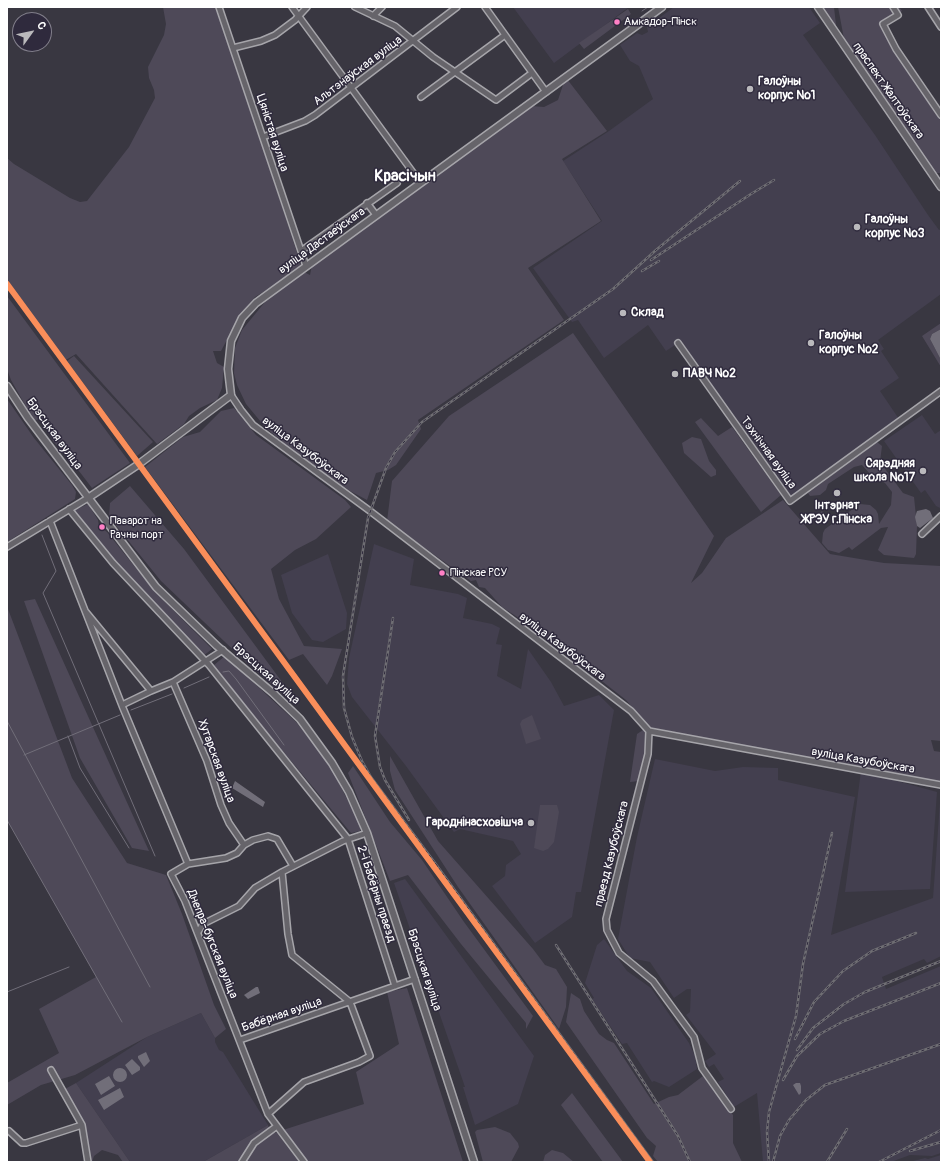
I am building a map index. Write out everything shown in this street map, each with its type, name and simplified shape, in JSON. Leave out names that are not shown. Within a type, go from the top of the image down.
[{"type":"main road","name":"вуліца Дастаеўскага","points":[[231,395],[228,360],[231,341],[237,327],[256,302],[662,7]]},
{"type":"main road","name":"праспект Жалтоўскага","points":[[818,7],[939,180],[941,187]]},
{"type":"main road","name":"Брэсцкая вуліца","points":[[7,386],[28,418],[139,567],[163,595],[300,719],[332,762],[343,780],[360,813],[367,833],[474,1162]]},
{"type":"main road","points":[[88,498],[139,464],[231,395]]},
{"type":"street","name":"Цяністая вуліца","points":[[219,7],[306,266]]},
{"type":"street","points":[[292,7],[420,182]]},
{"type":"street","points":[[233,48],[261,41],[274,35],[299,16],[307,7]]},
{"type":"street","points":[[355,7],[395,26],[413,42],[455,73],[496,100],[532,73]]},
{"type":"street","points":[[373,16],[382,7]]},
{"type":"street","name":"Альтэнаўская вуліца","points":[[263,137],[315,115],[413,42],[457,7]]},
{"type":"street","points":[[485,7],[546,92]]},
{"type":"street","points":[[892,7],[898,15],[883,24],[896,49],[941,115]]},
{"type":"street","points":[[928,7],[939,17],[941,27]]},
{"type":"street","points":[[421,97],[505,35]]},
{"type":"street","points":[[301,251],[397,183]]},
{"type":"street","points":[[367,203],[376,215]]},
{"type":"street","name":"Тэхнічная вуліца","points":[[678,343],[790,501],[941,391]]},
{"type":"street","name":"вуліца Казубоўскага","points":[[231,395],[253,425],[370,511],[595,683],[631,711],[649,731],[941,785]]},
{"type":"street","points":[[7,547],[88,498]]},
{"type":"street","points":[[69,509],[113,563],[205,661],[348,839],[367,833]]},
{"type":"street","points":[[922,534],[941,516]]},
{"type":"street","points":[[50,521],[122,705],[188,864]]},
{"type":"street","points":[[83,608],[151,691]]},
{"type":"street","points":[[122,705],[173,682],[223,650]]},
{"type":"street","name":"Хутарская вуліца","points":[[173,682],[207,761],[221,805],[229,823],[244,845]]},
{"type":"street","name":"праезд Казубоўскага","points":[[649,731],[648,754],[606,919],[607,930],[619,953],[653,981],[694,1037],[702,1068],[731,1109]]},
{"type":"street","points":[[244,845],[268,836],[277,839],[293,866]]},
{"type":"street","name":"2-і Бабёрны праезд","points":[[198,932],[202,924],[239,906],[255,888],[293,866],[348,839],[395,986]]},
{"type":"street","name":"Днепра-бугская вуліца","points":[[240,1040],[198,932],[185,901],[171,874],[188,864],[226,858],[237,853],[244,845]]},
{"type":"street","points":[[268,1114],[304,1082],[359,1062],[370,1056],[350,1002],[292,955],[288,934],[282,872]]},
{"type":"street","name":"Бабёрная вуліца","points":[[304,1162],[268,1114],[240,1040],[415,979]]},
{"type":"street","points":[[51,1070],[82,1125],[88,1162]]},
{"type":"street","points":[[9,1131],[22,1142],[26,1143],[82,1125]]},
{"type":"street","points":[[242,1162],[254,1143],[277,1126]]},
{"type":"shaded area","points":[[163,7],[217,7],[301,265],[284,279],[255,297],[239,317],[221,351],[213,351],[217,363],[224,367],[222,388],[217,400],[200,408],[189,416],[184,424],[157,444],[76,354],[64,361],[7,283],[7,158],[14,164],[70,198],[80,202],[87,201],[129,147],[155,98],[154,90],[149,78],[148,67],[164,35],[166,24]]},
{"type":"shaded area","name":"Амкадор-Пінск","points":[[513,7],[629,7],[554,63]]},
{"type":"shaded area","points":[[674,7],[809,7],[820,23],[803,35],[875,135],[928,215],[939,230],[941,229],[941,294],[878,340],[884,349],[881,351],[899,378],[880,391],[899,419],[790,499],[681,341],[666,351],[648,325],[604,358],[578,320],[572,322],[533,268],[602,221],[563,161],[609,131],[653,99],[639,66],[630,61],[620,45],[637,33],[642,35],[648,32],[647,27]]},
{"type":"shaded area","points":[[822,7],[834,7],[836,25],[834,26]]},
{"type":"shaded area","points":[[838,7],[899,7],[902,11],[884,22],[894,47],[941,118],[941,173],[935,173],[845,44]]},
{"type":"shaded area","points":[[628,9],[631,14],[584,49],[579,43]]},
{"type":"shaded area","points":[[849,61],[880,103],[880,106]]},
{"type":"shaded area","points":[[567,79],[607,131],[562,159],[601,221],[528,268],[564,320],[418,420],[421,429],[396,465],[388,470],[376,473],[367,500],[350,491],[291,449],[266,428],[246,404],[237,385],[234,373],[235,348],[242,330],[265,302],[287,283],[304,272],[310,275],[312,265],[526,108],[531,106],[544,107],[558,100],[564,82]]},
{"type":"shaded area","points":[[7,296],[130,463],[92,488],[69,458],[53,441],[41,418],[34,421],[11,380],[7,369]]},
{"type":"shaded area","points":[[941,323],[941,329],[932,334],[930,339],[941,360],[941,367],[922,336]]},
{"type":"shaded area","points":[[941,329],[941,360],[930,339],[932,334]]},
{"type":"shaded area","points":[[573,333],[714,536],[691,583],[702,573],[726,538],[783,500],[830,554],[884,563],[941,566],[941,741],[931,740],[934,751],[941,752],[941,782],[652,730],[626,700],[534,628],[502,607],[485,588],[479,587],[476,580],[471,581],[387,521],[392,481],[449,416]]},
{"type":"shaded area","points":[[74,356],[153,442],[137,456],[67,361]]},
{"type":"shaded area","points":[[7,399],[34,438],[76,492],[75,499],[7,542]]},
{"type":"shaded area","points":[[234,408],[256,435],[345,500],[351,507],[316,539],[295,550],[271,569],[279,599],[304,646],[342,649],[327,685],[303,654],[289,660],[145,467],[183,437],[200,432],[221,411]]},
{"type":"shaded area","name":"Сярэдняя школа №17","points":[[922,415],[935,434],[941,430],[940,508],[936,506],[925,490],[921,493],[884,441]]},
{"type":"shaded area","points":[[701,418],[718,436],[732,427],[781,495],[761,512],[695,422]]},
{"type":"shaded area","points":[[692,437],[701,439],[709,461],[716,470],[716,475],[711,477],[684,453],[682,443]]},
{"type":"shaded area","points":[[877,442],[882,446],[880,462],[903,493],[914,497],[917,526],[916,554],[914,558],[884,555],[878,550],[888,527],[881,528],[852,550],[849,547],[839,553],[828,550],[822,543],[825,529],[860,504],[870,505],[876,510],[879,524],[891,505],[892,492],[885,483],[870,474],[862,465],[854,467],[828,484],[826,490],[820,495],[810,496],[808,493]]},
{"type":"shaded area","points":[[130,486],[184,549],[288,690],[293,702],[246,662],[161,581],[109,517],[110,503]]},
{"type":"shaded area","points":[[88,504],[98,520],[99,526],[107,532],[155,592],[212,649],[203,656],[136,586],[73,511]]},
{"type":"shaded area","points":[[926,509],[930,511],[933,518],[920,528],[917,526],[915,517],[917,511]]},
{"type":"shaded area","points":[[822,511],[826,517],[816,523],[812,518]]},
{"type":"shaded area","points":[[374,544],[414,559],[410,585],[458,594],[467,598],[463,618],[492,624],[500,628],[496,644],[502,645],[497,676],[521,689],[528,649],[551,682],[564,706],[599,695],[614,710],[581,892],[576,892],[572,917],[535,943],[492,886],[505,876],[506,865],[521,854],[513,841],[460,829],[454,832],[406,766],[352,697],[347,684],[349,658]]},
{"type":"shaded area","points":[[328,554],[347,613],[346,629],[323,642],[312,640],[292,613],[281,575]]},
{"type":"shaded area","points":[[35,599],[149,851],[132,848],[80,758],[24,601]]},
{"type":"shaded area","points":[[8,609],[72,778],[127,863],[166,875],[182,914],[214,1005],[226,1029],[215,1038],[201,1013],[147,1037],[75,1075],[41,1085],[7,1105],[7,1083],[59,1053],[39,1009],[96,977],[7,820]]},
{"type":"shaded area","points":[[225,656],[296,722],[316,747],[334,773],[360,825],[360,831],[351,833],[223,679],[214,665]]},
{"type":"shaded area","points":[[532,715],[541,739],[526,744],[520,724],[522,720]]},
{"type":"shaded area","points":[[643,730],[647,734],[647,744],[639,781],[630,782],[637,734]]},
{"type":"shaded area","points":[[390,756],[438,841],[533,949],[545,965],[556,969],[567,987],[566,1007],[559,1029],[458,887],[395,790],[390,771]]},
{"type":"shaded area","points":[[655,759],[715,771],[743,767],[778,768],[778,780],[855,797],[831,935],[933,898],[941,789],[941,956],[927,963],[924,959],[882,977],[886,989],[941,966],[941,1153],[932,1156],[910,1155],[891,1162],[763,1162],[757,1093],[734,1107],[718,1082],[724,1079],[714,1064],[709,1067],[705,1061],[716,1054],[686,1015],[690,1012],[691,989],[687,989],[674,998],[650,962],[630,958],[618,939],[637,837]]},
{"type":"shaded area","points":[[353,766],[390,822],[422,860],[464,922],[533,1016],[526,1029],[526,1023],[461,944],[408,875],[390,881],[348,773]]},
{"type":"shaded area","points":[[861,771],[937,792],[930,889],[845,892]]},
{"type":"shaded area","points":[[235,781],[265,802],[263,807],[232,788]]},
{"type":"shaded area","points":[[540,805],[557,805],[559,812],[554,842],[548,849],[543,851],[534,848]]},
{"type":"shaded area","points":[[405,879],[534,1056],[518,1104],[475,1125],[463,1087],[465,1087],[394,883]]},
{"type":"shaded area","points":[[604,939],[627,971],[651,988],[689,1043],[695,1056],[697,1069],[669,1087],[654,1081],[652,1082],[627,1043],[622,1044],[592,999],[594,998],[585,983],[597,945]]},
{"type":"shaded area","points":[[258,987],[260,993],[248,999],[244,995]]},
{"type":"shaded area","points":[[407,988],[463,1162],[308,1162],[283,1130],[364,1104],[356,1072],[399,1044],[387,992]]},
{"type":"shaded area","points":[[571,993],[580,999],[584,1011],[599,1034],[614,1043],[654,1104],[669,1097],[678,1095],[703,1076],[733,1115],[733,1143],[742,1162],[658,1162],[653,1156],[656,1146],[647,1138],[566,1022]]},
{"type":"shaded area","points":[[201,1013],[215,1038],[215,1042],[219,1050],[223,1052],[268,1125],[203,1162],[130,1162],[76,1083],[147,1037]]},
{"type":"shaded area","points":[[146,1052],[150,1061],[144,1067],[138,1056]]},
{"type":"shaded area","points":[[132,1059],[140,1067],[140,1070],[132,1075],[125,1065]]},
{"type":"shaded area","points":[[120,1068],[125,1070],[127,1075],[125,1080],[120,1082],[115,1080],[113,1075],[115,1070]]},
{"type":"shaded area","points":[[109,1076],[115,1086],[101,1095],[95,1084]]},
{"type":"shaded area","points":[[76,1083],[130,1162],[123,1162],[118,1155],[102,1150],[94,1156],[92,1162],[89,1156],[85,1126],[65,1089]]},
{"type":"shaded area","points":[[800,1083],[801,1086],[801,1093],[799,1095],[793,1085]]},
{"type":"shaded area","points":[[120,1088],[124,1097],[104,1110],[98,1100]]},
{"type":"shaded area","points":[[572,1093],[623,1162],[603,1162],[561,1105]]},
{"type":"shaded area","points":[[268,1125],[269,1128],[249,1145],[239,1162],[203,1162]]},
{"type":"shaded area","points":[[495,1127],[510,1133],[518,1143],[519,1147],[511,1162],[483,1162],[475,1132],[477,1130]]},
{"type":"shaded area","points":[[272,1132],[277,1133],[299,1162],[245,1162],[257,1145]]},
{"type":"shaded area","points":[[552,1150],[563,1153],[574,1162],[543,1162],[545,1155]]},
{"type":"shaded area","points":[[941,1155],[941,1162],[909,1162],[925,1158],[928,1159]]},
{"type":"waterway","points":[[642,11],[648,7]]},
{"type":"waterway","points":[[933,108],[941,120]]},
{"type":"waterway","points":[[42,535],[56,571],[43,593],[155,856]]},
{"type":"waterway","points":[[223,672],[229,671],[236,679],[284,745]]},
{"type":"waterway","points":[[184,688],[209,677]]},
{"type":"waterway","points":[[131,710],[172,694]]},
{"type":"waterway","points":[[24,755],[120,715]]},
{"type":"waterway","points":[[7,721],[150,987]]},
{"type":"waterway","points":[[68,736],[80,768],[129,848]]},
{"type":"waterway","points":[[7,820],[122,1022]]},
{"type":"waterway","points":[[7,992],[69,967]]},
{"type":"railway","points":[[651,260],[774,180]]},
{"type":"railway","points":[[438,867],[371,777],[362,761],[352,737],[344,708],[343,676],[368,518],[386,468],[395,452],[422,422],[613,289],[656,250],[740,181]]},
{"type":"railway","points":[[642,271],[659,261]]},
{"type":"railway","points":[[393,618],[375,736],[380,767],[385,780],[409,820]]},
{"type":"railway","points":[[769,1162],[767,1132],[769,1112],[796,1016],[803,964],[832,833]]},
{"type":"railway","points":[[435,863],[653,1162]]},
{"type":"railway","points":[[795,1039],[814,1002],[843,971],[872,951],[916,933]]},
{"type":"railway","points":[[556,945],[678,1136],[690,1162]]},
{"type":"railway","points":[[797,1050],[813,1028],[844,1004],[865,992],[941,961]]},
{"type":"railway","points":[[783,1080],[797,1056],[820,1034],[844,1021],[941,983]]},
{"type":"railway","points":[[773,1162],[780,1136],[789,1120],[806,1100],[825,1085],[941,1044]]},
{"type":"railway","points":[[827,1162],[847,1129]]},
{"type":"railway","points":[[879,1162],[941,1130]]},
{"type":"railway","points":[[910,1151],[941,1142]]},
{"type":"transit line","points":[[7,284],[650,1162]]},
{"type":"place","name":"Амкадор-Пінск","points":[[617,22]]},
{"type":"place","name":"Галоўны корпус №1","points":[[750,89]]},
{"type":"place","name":"Галоўны корпус №3","points":[[857,227]]},
{"type":"place","name":"Склад","points":[[623,313]]},
{"type":"place","name":"Галоўны корпус №2","points":[[811,343]]},
{"type":"place","name":"ПАВЧ №2","points":[[675,374]]},
{"type":"place","name":"Сярэдняя школа №17","points":[[923,471]]},
{"type":"place","name":"Інтэрнат ЖРЭУ г.Пінска","points":[[837,493]]},
{"type":"place","name":"Паварот на Рачны порт","points":[[102,527]]},
{"type":"place","name":"Пінскае РСУ","points":[[442,573]]},
{"type":"place","name":"Гароднінасховішча","points":[[531,823]]},
{"type":"district","name":"Красічын","points":[[405,177]]}]
